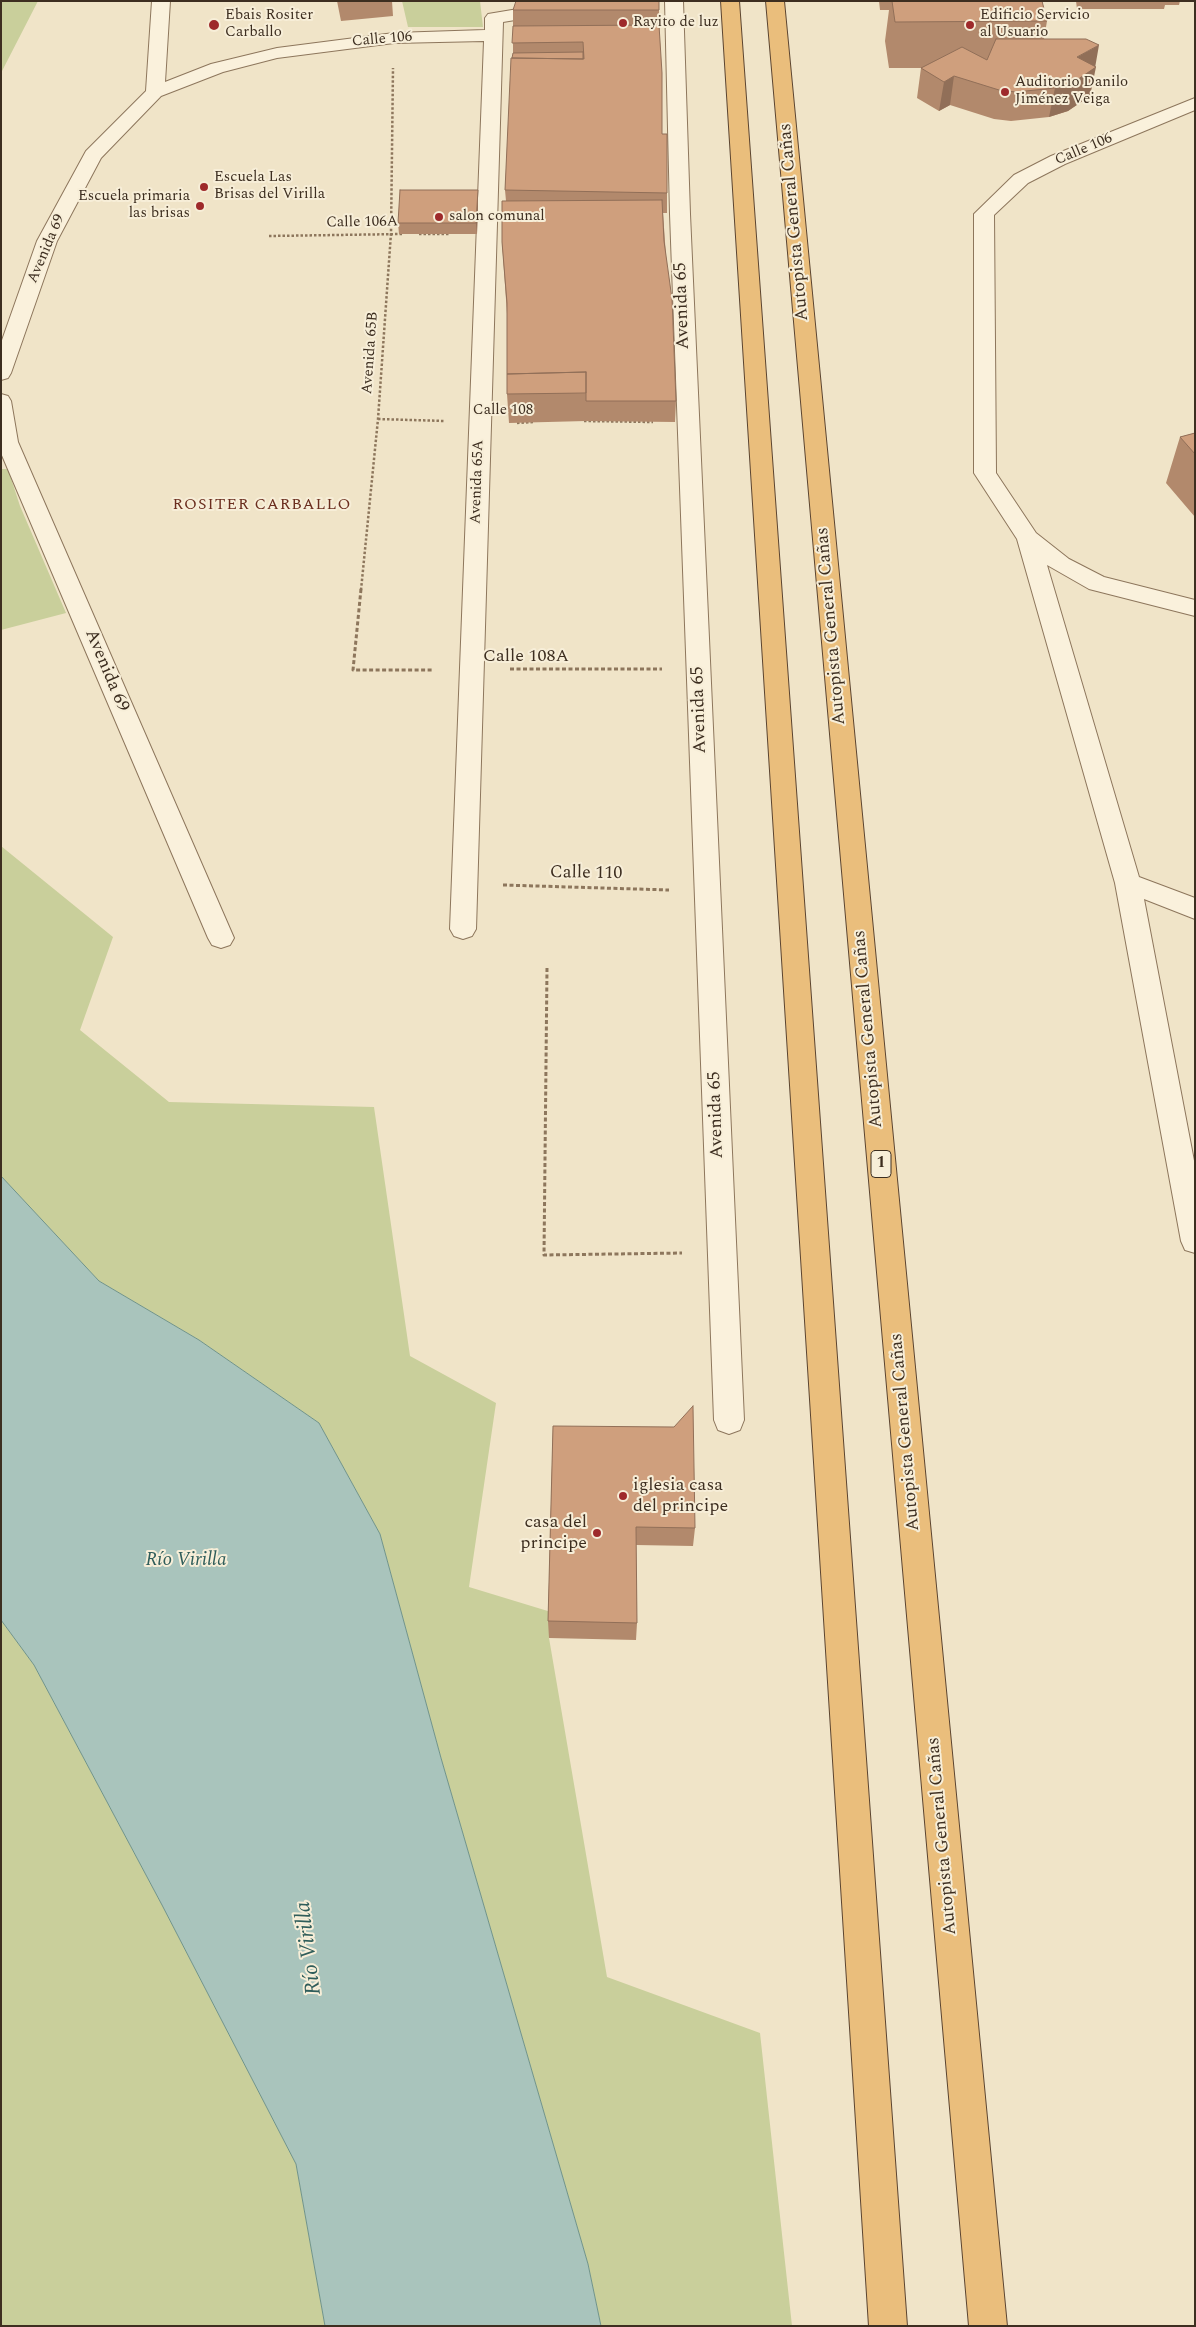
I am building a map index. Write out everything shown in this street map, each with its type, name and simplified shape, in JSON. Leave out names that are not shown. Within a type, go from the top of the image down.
[{"type":"highway","points":[[730,1],[888,2326]]},
{"type":"highway","name":"Autopista General Cañas","points":[[775,1],[988,2326]]},
{"type":"street","points":[[155,92],[161,1]]},
{"type":"street","points":[[492,35],[494,18],[600,1]]},
{"type":"street","name":"Avenida 65","points":[[674,1],[688,421],[729,1420]]},
{"type":"street","name":"Calle 106","points":[[155,92],[217,68],[277,53],[394,38],[492,35]]},
{"type":"street","name":"Avenida 65A","points":[[463,929],[492,35]]},
{"type":"street","name":"Avenida 69","points":[[1,373],[47,241],[93,155],[155,92]]},
{"type":"street","name":"Calle 106","points":[[1028,538],[985,473],[984,214],[1021,179],[1058,160],[1195,103]]},
{"type":"street","name":"Avenida 69","points":[[1,401],[7,442],[221,938]]},
{"type":"street","points":[[1028,538],[1061,564],[1097,582],[1195,608]]},
{"type":"street","points":[[1028,538],[1128,883],[1195,1241]]},
{"type":"street","points":[[1128,883],[1195,909]]},
{"type":"path","name":"Avenida 65B","points":[[353,670],[378,419],[391,233],[394,38]]},
{"type":"path","name":"Calle 106A","points":[[418,234],[486,233]]},
{"type":"path","name":"Calle 106A","points":[[269,236],[408,234]]},
{"type":"path","name":"Calle 108","points":[[378,419],[538,422]]},
{"type":"path","points":[[576,422],[688,421]]},
{"type":"path","name":"Calle 108A","points":[[353,670],[698,668]]},
{"type":"path","name":"Calle 110","points":[[464,884],[708,890]]},
{"type":"path","points":[[548,968],[544,1254],[722,1252]]},
{"type":"green space","points":[[1,1],[38,1],[1,73]]},
{"type":"green space","points":[[402,1],[480,1],[483,27],[408,27]]},
{"type":"green space","points":[[1,469],[8,469],[20,506],[66,613],[1,630]]},
{"type":"green space","points":[[1,846],[113,937],[80,1030],[169,1102],[374,1107],[410,1356],[496,1403],[469,1587],[551,1612],[549,1638],[607,1977],[760,2033],[792,2326],[601,2326],[588,2264],[441,1758],[380,1534],[319,1423],[199,1340],[99,1281],[1,1176]]},
{"type":"green space","points":[[1,1620],[34,1665],[162,1905],[296,2164],[325,2326],[1,2326]]},
{"type":"water","name":"Río Virilla","points":[[1,1176],[99,1281],[199,1340],[319,1423],[380,1534],[441,1758],[588,2264],[601,2326],[325,2326],[296,2164],[162,1905],[34,1665],[1,1620]]},
{"type":"building","points":[[516,1],[659,1],[659,10],[513,10]]},
{"type":"building","points":[[892,1],[1042,1],[1047,21],[895,22]]},
{"type":"building","points":[[659,25],[662,73],[662,134],[667,134],[667,193],[505,190],[511,58],[584,59],[583,42],[512,43],[513,26]]},
{"type":"building","points":[[996,39],[1086,39],[1099,45],[1077,57],[1096,67],[1074,82],[1055,88],[1016,92],[999,90],[954,76],[944,82],[921,68],[962,47],[987,60]]},
{"type":"building","points":[[583,52],[583,59],[512,58],[513,53]]},
{"type":"building","name":"salon comunal","points":[[400,190],[478,190],[476,223],[398,223]]},
{"type":"building","points":[[662,200],[664,241],[672,299],[676,401],[586,401],[586,372],[507,374],[507,303],[502,242],[502,201]]},
{"type":"building","points":[[586,372],[586,393],[507,394],[507,374]]},
{"type":"building","points":[[1195,433],[1195,454],[1180,437]]},
{"type":"building","name":"iglesia casa del principe","points":[[693,1406],[695,1528],[636,1527],[637,1623],[548,1621],[553,1426],[674,1427]]},
{"type":"place","name":"Rayito de luz","points":[[623,23]]},
{"type":"place","name":"Ebais Rositer Carballo","points":[[214,25]]},
{"type":"place","name":"Edificio Servicio al Usuario","points":[[970,25]]},
{"type":"place","name":"Auditorio Danilo Jiménez Veiga","points":[[1005,92]]},
{"type":"place","name":"Escuela Las Brisas del Virilla","points":[[204,187]]},
{"type":"place","name":"Escuela primaria las brisas","points":[[200,206]]},
{"type":"place","name":"salon comunal","points":[[439,217]]},
{"type":"place","name":"iglesia casa del principe","points":[[623,1496]]},
{"type":"place","name":"casa del principe","points":[[597,1533]]},
{"type":"district","name":"ROSITER CARBALLO","points":[[262,506]]}]
